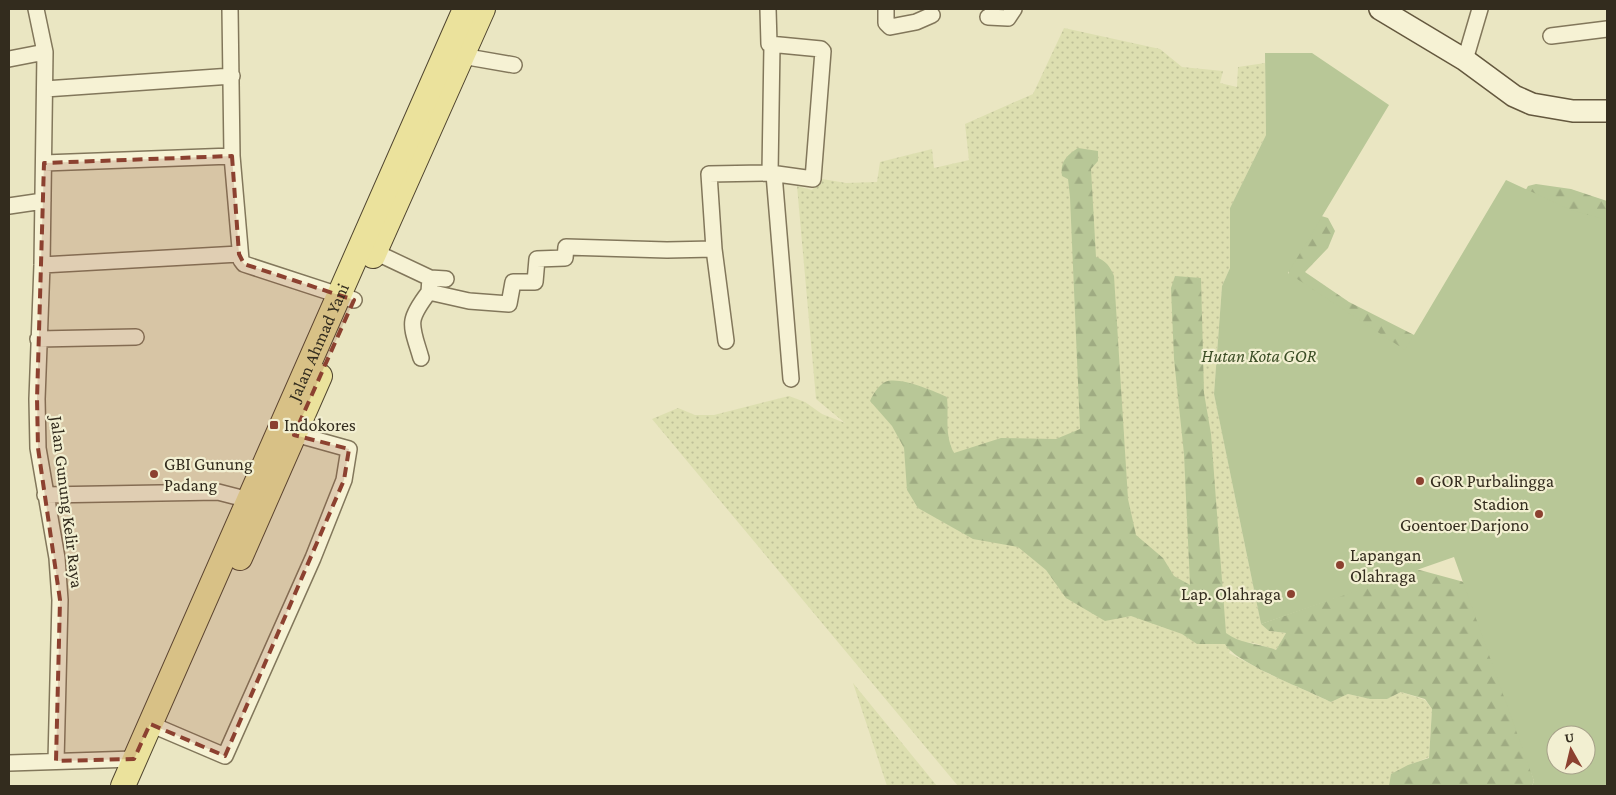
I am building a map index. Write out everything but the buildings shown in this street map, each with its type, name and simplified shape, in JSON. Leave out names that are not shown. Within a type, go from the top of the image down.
[{"type":"main road","name":"Jalan Ahmad Yani","points":[[141,786],[157,727],[347,297],[465,9]]},
{"type":"main road","name":"Jalan Ahmad Yani","points":[[347,297],[375,252],[483,9]]},
{"type":"main road","name":"Jalan Ahmad Yani","points":[[123,786],[134,759],[157,727]]},
{"type":"street","name":"Jalan Gunung Kelir Raya","points":[[36,9],[45,61],[42,265],[38,339],[38,448],[57,558],[60,600],[56,761]]},
{"type":"street","points":[[230,9],[232,156],[239,254],[244,264],[347,297]]},
{"type":"street","points":[[768,9],[768,42],[772,46],[772,173],[791,379]]},
{"type":"street","points":[[886,9],[886,22],[890,27],[910,24],[932,15]]},
{"type":"street","points":[[988,17],[1008,18],[1014,9]]},
{"type":"street","points":[[1380,9],[1465,60],[1514,96],[1532,104],[1573,111],[1607,111]]},
{"type":"street","points":[[1465,60],[1480,9]]},
{"type":"street","points":[[1551,36],[1607,29]]},
{"type":"street","points":[[726,341],[714,249],[708,175],[772,173],[810,180],[815,177],[823,55],[821,49],[772,46]]},
{"type":"street","points":[[462,56],[514,65]]},
{"type":"street","points":[[9,59],[45,61]]},
{"type":"street","points":[[45,89],[232,76]]},
{"type":"street","points":[[44,163],[232,156]]},
{"type":"street","points":[[9,206],[43,201]]},
{"type":"street","points":[[375,252],[430,285],[469,301],[509,304],[513,282],[535,282],[537,259],[565,258],[566,247],[667,250],[714,249]]},
{"type":"street","points":[[42,265],[239,254]]},
{"type":"street","points":[[421,358],[411,323],[413,315],[430,285],[446,279]]},
{"type":"street","points":[[38,339],[136,338]]},
{"type":"street","points":[[157,727],[225,756],[294,601],[344,480],[349,449],[292,421]]},
{"type":"street","points":[[45,495],[218,492],[256,502]]},
{"type":"street","points":[[9,764],[134,759]]},
{"type":"highlighted area","points":[[232,156],[239,254],[244,264],[354,300],[294,435],[349,449],[344,480],[225,756],[150,724],[134,759],[56,761],[60,600],[38,448],[37,399],[44,163]]},
{"type":"green space","points":[[1064,28],[1160,49],[1182,67],[1223,71],[1220,83],[1237,87],[1238,67],[1265,63],[1266,135],[1230,208],[1230,268],[1222,286],[1214,394],[1261,624],[1270,631],[1286,633],[1276,650],[1254,643],[1235,641],[1229,653],[1269,674],[1331,702],[1348,694],[1370,699],[1387,699],[1401,692],[1425,700],[1432,709],[1429,757],[1410,765],[1390,786],[958,786],[652,419],[678,408],[695,415],[714,415],[789,396],[805,402],[822,414],[845,423],[816,399],[797,186],[812,190],[822,179],[846,183],[877,182],[880,162],[932,149],[934,168],[969,160],[965,124],[1033,94]]},
{"type":"green space","name":"GOR Purbalingga","points":[[1265,53],[1312,53],[1389,105],[1288,273],[1405,350],[1506,180],[1571,210],[1607,220],[1607,785],[1532,786],[1534,781],[1454,557],[1261,624],[1214,394],[1222,286],[1230,268],[1230,208],[1266,135]]},
{"type":"green space","points":[[1078,148],[1098,151],[1098,161],[1091,169],[1096,257],[1107,264],[1114,276],[1128,499],[1136,535],[1163,558],[1174,576],[1190,585],[1184,454],[1174,359],[1171,288],[1175,276],[1201,278],[1204,393],[1211,434],[1226,633],[1231,637],[1276,650],[1286,633],[1269,631],[1261,624],[1416,569],[1475,585],[1534,781],[1532,786],[1389,786],[1391,774],[1408,765],[1429,758],[1432,709],[1425,699],[1401,692],[1387,699],[1370,699],[1348,694],[1331,702],[1257,668],[1231,651],[1225,644],[1197,644],[1182,634],[1131,616],[1105,621],[1066,598],[1046,570],[1018,547],[973,539],[918,508],[907,490],[904,448],[892,426],[870,401],[876,390],[885,382],[899,381],[925,388],[947,397],[948,432],[954,453],[1001,438],[1056,439],[1080,429],[1070,197],[1068,179],[1062,176],[1063,163]]},
{"type":"green space","points":[[1536,184],[1571,189],[1607,201],[1607,296],[1431,369],[1288,285],[1293,211],[1305,211],[1328,218],[1335,231],[1328,248],[1305,272],[1349,302],[1422,339],[1504,228],[1528,186]]},
{"type":"green space","points":[[853,683],[937,786],[887,786]]},
{"type":"place","name":"Indokores","points":[[274,425]]},
{"type":"place","name":"GBI Gunung Padang","points":[[154,474]]},
{"type":"place","name":"GOR Purbalingga","points":[[1420,481]]},
{"type":"place","name":"Stadion Goentoer Darjono","points":[[1539,514]]},
{"type":"place","name":"Lapangan Olahraga","points":[[1340,565]]},
{"type":"place","name":"Lap. Olahraga","points":[[1291,594]]},
{"type":"park label","name":"Hutan Kota GOR","points":[[1259,356]]}]
